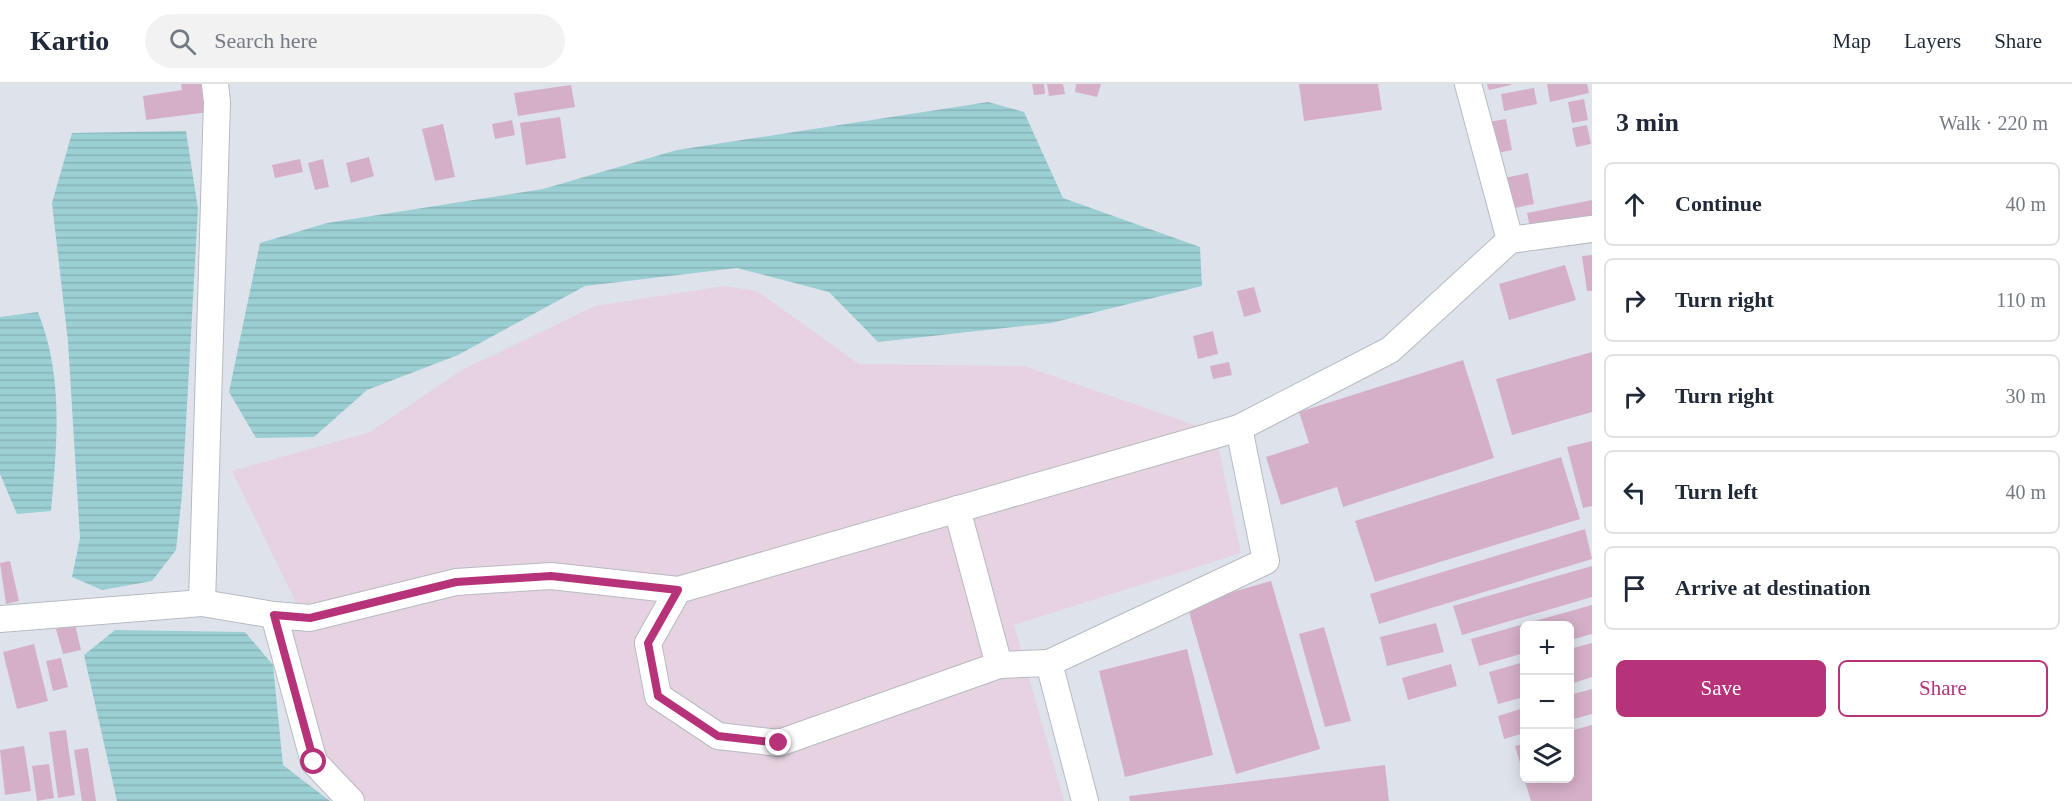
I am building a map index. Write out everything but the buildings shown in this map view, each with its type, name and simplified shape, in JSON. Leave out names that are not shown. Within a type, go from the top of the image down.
[{"type":"street","points":[[201,603],[217,102],[215,84]]},
{"type":"street","points":[[1468,84],[1510,240]]},
{"type":"street","points":[[0,619],[201,603],[274,615],[310,618],[468,581],[551,576],[678,590],[1239,428],[1390,350],[1510,240],[1592,229]]},
{"type":"street","points":[[678,590],[648,643],[658,696],[718,736],[779,743],[999,665],[1049,663],[1266,561],[1239,428]]},
{"type":"street","points":[[957,509],[999,665]]},
{"type":"street","points":[[274,615],[314,762],[351,801]]},
{"type":"street","points":[[1049,663],[1085,801]]},
{"type":"shaded area","points":[[724,286],[757,291],[859,364],[1024,366],[1215,432],[1241,553],[1014,625],[1064,801],[367,801],[322,757],[287,639],[302,615],[232,471],[370,432],[462,370],[595,306]]},
{"type":"water","points":[[988,102],[1024,112],[1063,198],[1200,247],[1202,286],[1051,323],[878,342],[829,292],[737,268],[585,286],[458,355],[367,390],[314,437],[256,438],[229,392],[260,243],[327,223],[543,189],[677,150]]},
{"type":"water","points":[[186,131],[198,209],[182,495],[176,550],[152,581],[102,590],[72,577],[80,538],[68,342],[52,203],[72,133]]},
{"type":"water","points":[[38,312],[52,361],[57,410],[51,511],[17,514],[0,474],[0,317]]},
{"type":"water","points":[[115,630],[245,632],[273,665],[283,765],[330,801],[117,801],[84,655]]},
{"type":"route","points":[[314,762],[274,615],[310,618],[456,582],[551,576],[678,590],[648,643],[658,696],[718,736],[779,743]]}]
